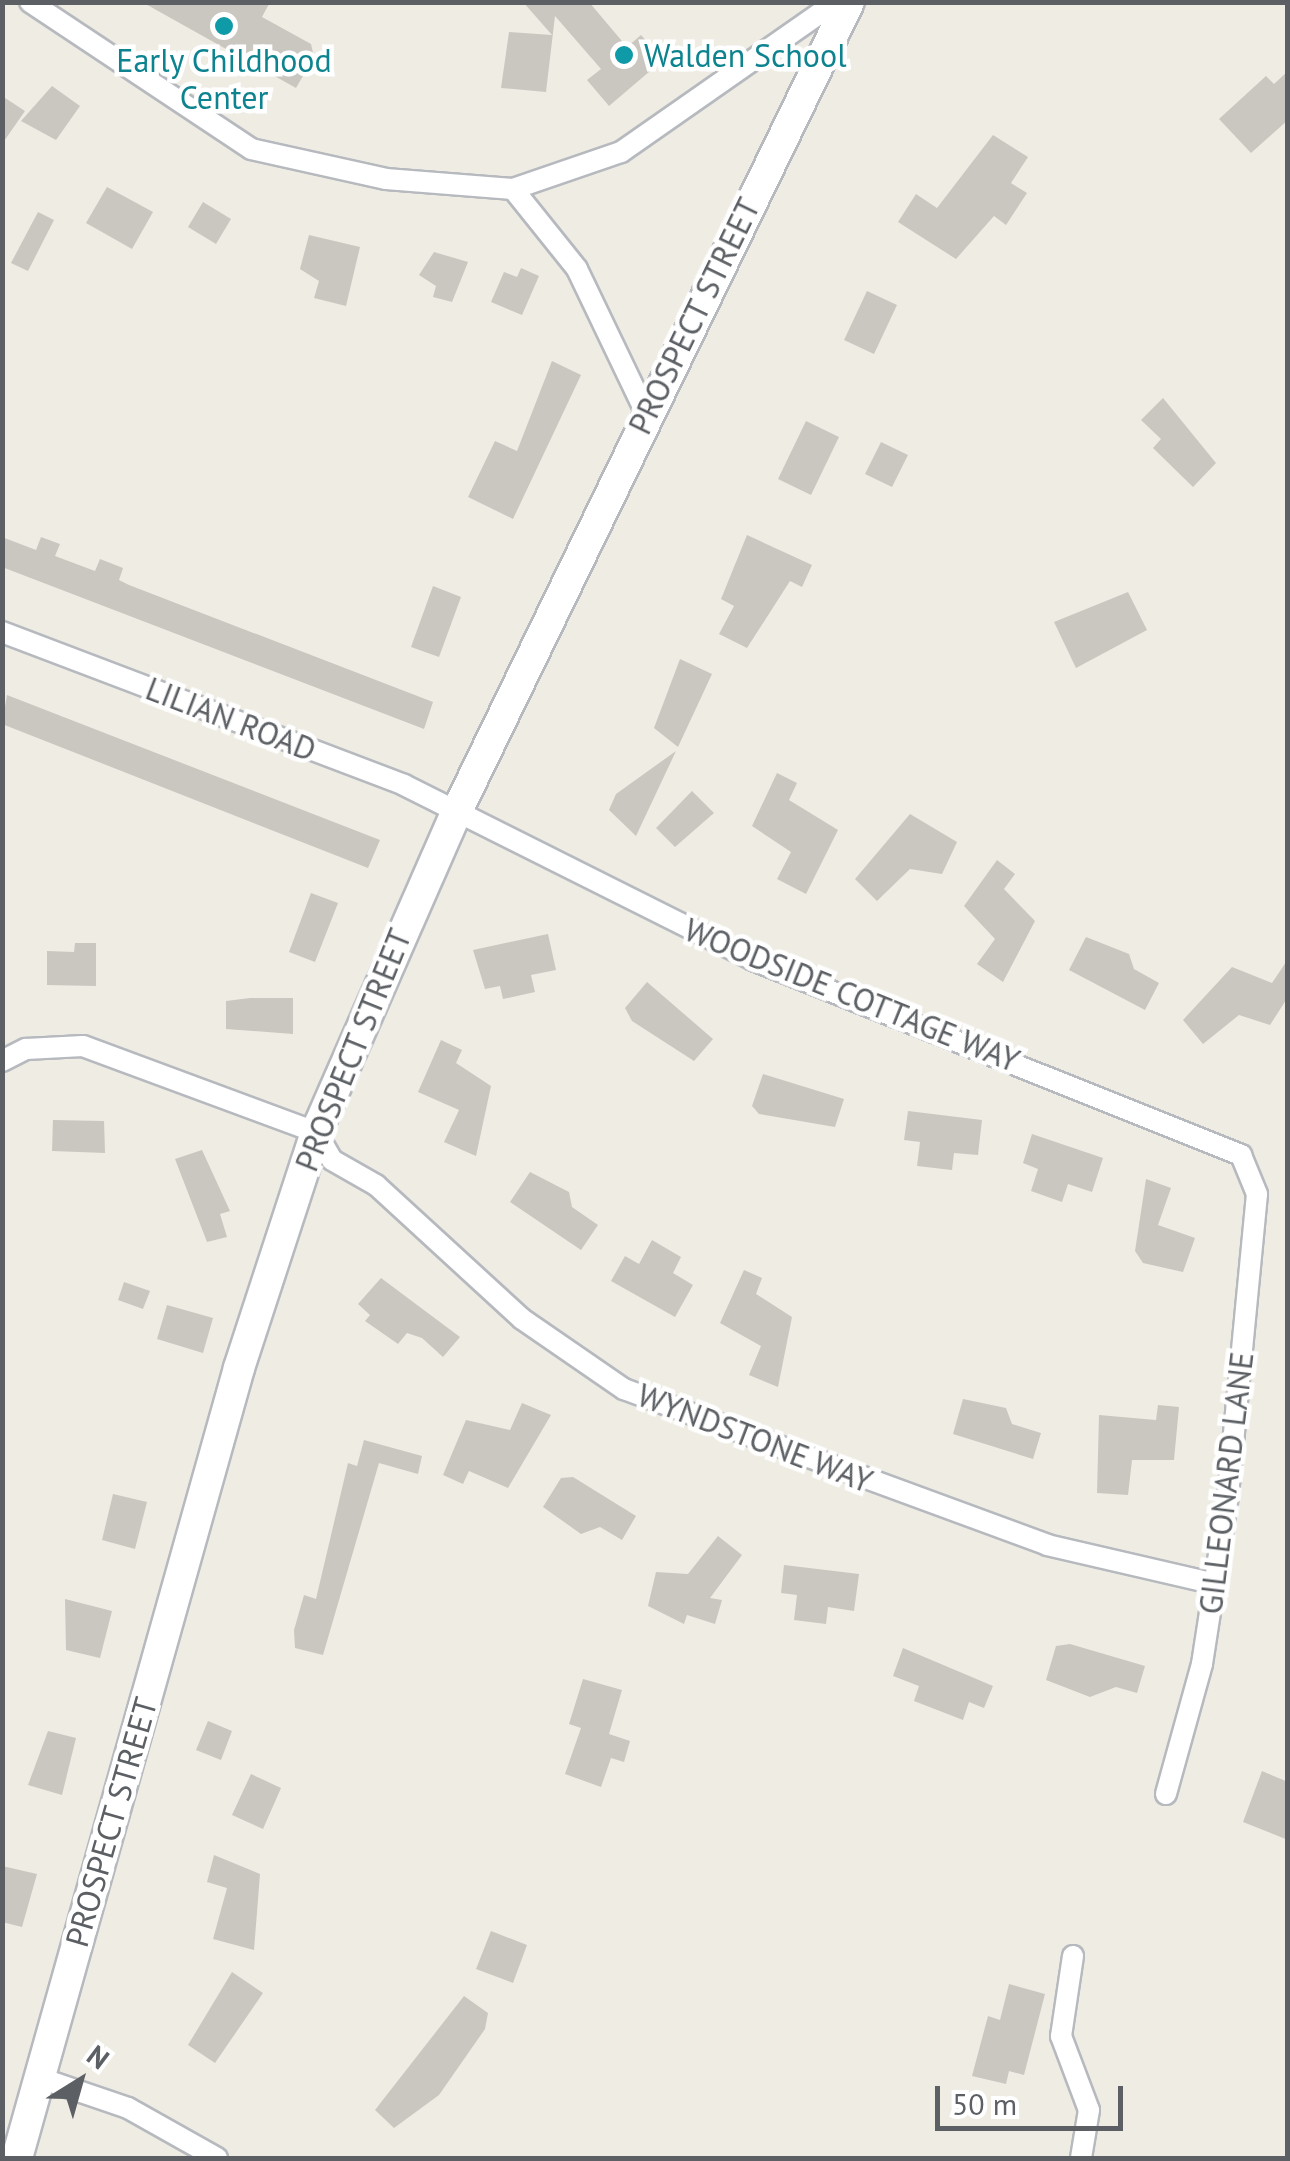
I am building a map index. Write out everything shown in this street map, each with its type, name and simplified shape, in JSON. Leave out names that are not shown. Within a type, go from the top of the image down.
[{"type":"street","points":[[30,2],[251,149],[372,177],[513,189],[622,152],[836,2]]},
{"type":"street","name":"PROSPECT STREET","points":[[17,2158],[238,1368],[316,1132],[458,808],[849,2]]},
{"type":"street","points":[[513,189],[577,268],[647,414]]},
{"type":"street","name":"LILIAN ROAD","points":[[2,632],[458,808]]},
{"type":"street","name":"WOODSIDE COTTAGE WAY","points":[[458,808],[753,960],[1214,1139],[1252,1168]]},
{"type":"street","points":[[2,1061],[52,1045],[113,1052],[316,1132]]},
{"type":"street","name":"WYNDSTONE WAY","points":[[316,1132],[332,1160],[376,1185],[522,1319],[624,1389],[1047,1545],[1216,1584]]},
{"type":"street","name":"GILLEONARD LANE","points":[[1166,1794],[1216,1584],[1257,1194],[1252,1168]]},
{"type":"street","points":[[1073,1956],[1061,2036],[1089,2110],[1081,2158]]},
{"type":"street","points":[[40,2078],[128,2108],[217,2158]]},
{"type":"building","points":[[142,2],[270,2],[262,17],[311,44],[314,57],[296,88]]},
{"type":"building","name":"Walden School","points":[[523,2],[589,2],[627,47],[641,35],[663,60],[609,106],[587,80],[601,69],[555,16],[546,92],[501,88],[509,32],[552,35]]},
{"type":"building","points":[[1288,71],[1288,120],[1251,153],[1219,119],[1266,76],[1274,84]]},
{"type":"building","points":[[52,86],[80,106],[56,140],[21,121]]},
{"type":"building","points":[[2,96],[25,111],[2,144]]},
{"type":"building","points":[[993,135],[1028,157],[1011,183],[1027,193],[1006,225],[994,216],[956,259],[898,222],[916,194],[937,208]]},
{"type":"building","points":[[107,187],[153,212],[132,249],[86,223]]},
{"type":"building","points":[[203,202],[231,219],[216,244],[188,227]]},
{"type":"building","points":[[38,212],[54,220],[28,271],[11,263]]},
{"type":"building","points":[[309,235],[360,247],[346,306],[314,298],[319,281],[300,269]]},
{"type":"building","points":[[434,252],[468,262],[452,302],[433,297],[436,286],[419,275]]},
{"type":"building","points":[[521,268],[539,276],[522,315],[491,302],[504,272],[517,277]]},
{"type":"building","points":[[867,291],[897,305],[874,354],[844,340]]},
{"type":"building","points":[[552,361],[581,375],[513,519],[468,497],[495,441],[517,451]]},
{"type":"building","points":[[1163,398],[1216,463],[1193,487],[1153,448],[1161,439],[1141,420]]},
{"type":"building","points":[[806,421],[839,437],[811,495],[778,479]]},
{"type":"building","points":[[881,442],[908,455],[892,487],[865,474]]},
{"type":"building","points":[[747,535],[812,565],[802,587],[790,581],[747,648],[719,634],[734,606],[721,599]]},
{"type":"building","points":[[2,537],[36,550],[41,537],[60,544],[55,556],[95,571],[100,559],[123,568],[119,580],[129,585],[433,702],[424,729],[2,567]]},
{"type":"building","points":[[433,586],[461,597],[439,657],[411,647]]},
{"type":"building","points":[[1128,592],[1147,630],[1076,668],[1054,622]]},
{"type":"building","points":[[680,659],[712,674],[678,747],[654,728]]},
{"type":"building","points":[[7,695],[380,840],[368,868],[2,724]]},
{"type":"building","points":[[676,751],[636,836],[609,810],[616,794]]},
{"type":"building","points":[[777,773],[797,783],[789,800],[838,830],[806,894],[777,879],[791,852],[752,826]]},
{"type":"building","points":[[692,791],[714,813],[675,847],[656,828]]},
{"type":"building","points":[[910,814],[957,842],[942,874],[910,869],[877,901],[855,879]]},
{"type":"building","points":[[997,860],[1015,874],[1004,889],[1035,921],[1003,982],[977,964],[995,939],[964,906]]},
{"type":"building","points":[[311,893],[338,903],[315,962],[289,952]]},
{"type":"building","points":[[548,934],[556,970],[531,975],[535,992],[503,999],[500,986],[485,989],[473,950]]},
{"type":"building","points":[[1086,937],[1129,954],[1134,969],[1159,983],[1145,1010],[1069,970]]},
{"type":"building","points":[[75,943],[96,943],[96,986],[47,985],[47,951],[74,952]]},
{"type":"building","points":[[1288,959],[1288,997],[1270,1025],[1239,1015],[1203,1044],[1183,1020],[1232,967],[1272,983]]},
{"type":"building","points":[[647,982],[713,1039],[694,1061],[632,1021],[625,1008]]},
{"type":"building","points":[[293,998],[293,1034],[226,1029],[226,1001]]},
{"type":"building","points":[[441,1040],[462,1050],[456,1063],[491,1086],[476,1156],[444,1142],[459,1110],[418,1092]]},
{"type":"building","points":[[763,1074],[844,1099],[835,1127],[759,1114],[752,1106]]},
{"type":"building","points":[[908,1111],[982,1120],[978,1155],[954,1153],[952,1170],[917,1166],[920,1142],[904,1140]]},
{"type":"building","points":[[53,1120],[104,1121],[105,1153],[52,1151]]},
{"type":"building","points":[[1032,1134],[1103,1158],[1092,1192],[1068,1184],[1062,1202],[1031,1191],[1038,1169],[1023,1163]]},
{"type":"building","points":[[202,1150],[230,1211],[220,1214],[227,1237],[207,1242],[175,1159]]},
{"type":"building","points":[[530,1172],[569,1192],[572,1207],[598,1225],[581,1250],[510,1202]]},
{"type":"building","points":[[1146,1179],[1171,1188],[1158,1225],[1195,1238],[1183,1272],[1143,1263],[1135,1251]]},
{"type":"building","points":[[652,1240],[681,1257],[673,1273],[693,1285],[675,1317],[611,1281],[625,1256],[639,1264]]},
{"type":"building","points":[[744,1270],[762,1278],[756,1294],[792,1317],[778,1387],[749,1375],[761,1346],[720,1323]]},
{"type":"building","points":[[381,1278],[460,1337],[443,1357],[422,1338],[407,1333],[398,1344],[365,1321],[370,1315],[358,1304]]},
{"type":"building","points":[[124,1282],[150,1291],[143,1309],[118,1300]]},
{"type":"building","points":[[167,1305],[213,1318],[203,1353],[157,1339]]},
{"type":"building","points":[[963,1399],[1006,1408],[1012,1424],[1041,1433],[1033,1459],[953,1434]]},
{"type":"building","points":[[522,1403],[551,1415],[508,1488],[469,1471],[463,1484],[443,1475],[466,1420],[510,1430]]},
{"type":"building","points":[[1158,1405],[1179,1407],[1174,1460],[1132,1460],[1128,1495],[1097,1493],[1099,1415],[1156,1420]]},
{"type":"building","points":[[364,1440],[422,1456],[418,1474],[379,1463],[323,1655],[295,1648],[294,1630],[304,1595],[316,1599],[348,1463],[357,1466]]},
{"type":"building","points":[[573,1477],[636,1516],[622,1540],[600,1527],[581,1534],[543,1507],[561,1478]]},
{"type":"building","points":[[113,1494],[147,1502],[135,1549],[102,1540]]},
{"type":"building","points":[[718,1536],[742,1555],[710,1598],[722,1600],[715,1624],[687,1615],[684,1624],[648,1606],[656,1572],[688,1574]]},
{"type":"building","points":[[784,1565],[859,1574],[854,1611],[828,1607],[826,1624],[794,1620],[797,1595],[781,1593]]},
{"type":"building","points":[[65,1599],[112,1611],[100,1658],[66,1650]]},
{"type":"building","points":[[1070,1644],[1145,1666],[1137,1693],[1116,1687],[1090,1697],[1046,1680],[1056,1646]]},
{"type":"building","points":[[903,1648],[993,1686],[984,1708],[969,1702],[963,1720],[914,1701],[919,1686],[893,1676]]},
{"type":"building","points":[[583,1679],[622,1690],[609,1734],[630,1741],[624,1762],[611,1758],[601,1787],[565,1774],[581,1728],[569,1724]]},
{"type":"building","points":[[208,1721],[232,1731],[221,1760],[196,1750]]},
{"type":"building","points":[[48,1731],[76,1738],[62,1795],[28,1785]]},
{"type":"building","points":[[1262,1771],[1288,1782],[1288,1840],[1243,1822]]},
{"type":"building","points":[[251,1774],[281,1788],[263,1829],[232,1815]]},
{"type":"building","points":[[214,1855],[260,1874],[254,1950],[213,1939],[227,1888],[207,1882]]},
{"type":"building","points":[[2,1866],[37,1874],[22,1927],[2,1922]]},
{"type":"building","points":[[491,1931],[527,1945],[513,1983],[476,1969]]},
{"type":"building","points":[[232,1972],[263,1993],[215,2063],[188,2045]]},
{"type":"building","points":[[1009,1984],[1045,1994],[1024,2075],[1009,2071],[1006,2084],[972,2076],[988,2016],[1000,2020]]},
{"type":"building","points":[[464,1996],[488,2013],[485,2029],[439,2095],[394,2128],[375,2110]]},
{"type":"place","name":"Early Childhood Center","points":[[224,26]]},
{"type":"place","name":"Walden School","points":[[624,55]]}]
